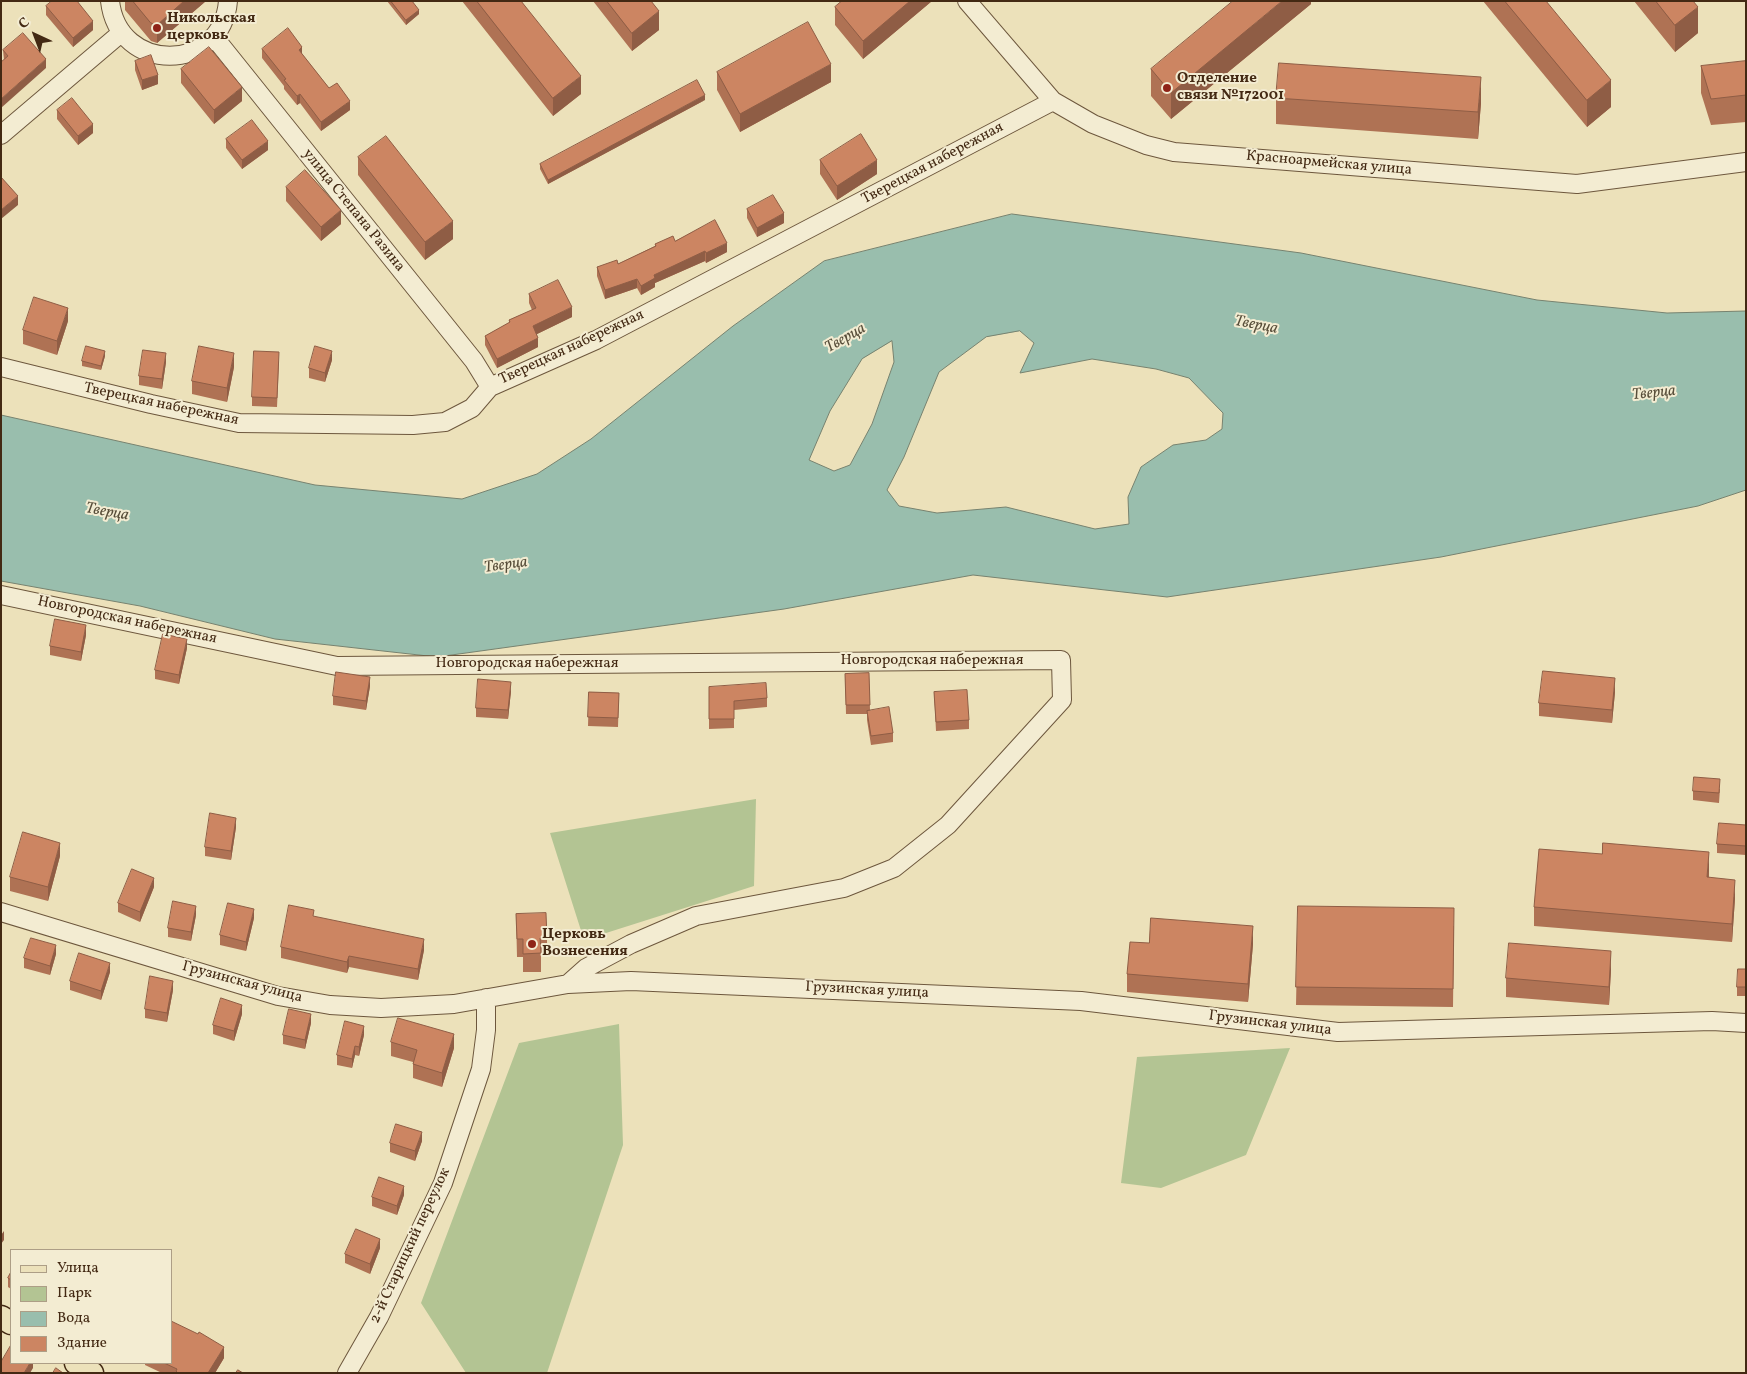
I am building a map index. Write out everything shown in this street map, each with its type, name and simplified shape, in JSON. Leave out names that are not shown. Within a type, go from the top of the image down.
[{"type":"main road","points":[[78,1364],[92,1373]]},
{"type":"street","points":[[110,1],[113,18],[121,33],[133,45],[149,53],[166,57],[192,52],[214,37],[222,24],[228,1]]},
{"type":"street","name":"Красноармейская улица","points":[[967,1],[1052,102],[1092,124],[1146,145],[1174,152],[1577,184],[1746,162]]},
{"type":"street","points":[[1,135],[121,33]]},
{"type":"street","name":"улица Степана Разина","points":[[214,37],[474,360],[490,387]]},
{"type":"street","name":"Тверецкая набережная","points":[[1,367],[132,400],[239,423],[413,425],[445,422],[472,408],[490,387],[596,340],[1052,102]]},
{"type":"street","name":"Новгородская набережная","points":[[1,595],[337,666],[1061,660],[1062,700],[948,825],[894,868],[844,888],[696,916],[631,944],[586,968],[568,984]]},
{"type":"street","name":"Грузинская улица","points":[[1,912],[278,996],[330,1005],[381,1008],[454,1004],[568,984],[631,981],[1081,1001],[1338,1032],[1712,1021],[1746,1022]]},
{"type":"street","name":"2-й Старицкий переулок","points":[[347,1373],[379,1317],[443,1183],[481,1070],[486,1030],[486,998]]},
{"type":"green space","points":[[756,799],[754,886],[584,940],[550,833]]},
{"type":"green space","points":[[619,1024],[623,1145],[547,1373],[466,1373],[421,1303],[519,1043]]},
{"type":"green space","points":[[1290,1048],[1246,1155],[1161,1188],[1121,1183],[1137,1057]]},
{"type":"water","name":"Тверца","points":[[1012,214],[1301,253],[1537,300],[1667,313],[1746,311],[1746,490],[1698,506],[1441,557],[1167,597],[973,575],[784,609],[437,657],[275,639],[140,606],[1,581],[1,415],[315,485],[462,499],[537,474],[591,439],[733,326],[824,261]],"holes":[[[1020,331],[1034,343],[1020,373],[1092,359],[1156,369],[1189,378],[1223,413],[1222,429],[1206,440],[1173,445],[1141,467],[1128,497],[1129,524],[1095,529],[1006,507],[937,513],[899,506],[887,490],[904,457],[939,372],[986,337]],[[892,341],[894,362],[872,424],[850,465],[834,471],[809,460],[830,411],[862,359]]]},
{"type":"building","points":[[52,1],[77,1],[93,21],[73,38],[46,6]]},
{"type":"building","points":[[133,1],[184,1],[157,25],[151,23]]},
{"type":"building","points":[[391,1],[412,1],[419,10],[406,20]]},
{"type":"building","points":[[477,1],[521,1],[581,76],[553,98]]},
{"type":"building","points":[[607,1],[651,1],[659,11],[632,33]]},
{"type":"building","points":[[842,1],[910,1],[863,41],[835,7]]},
{"type":"building","points":[[1233,1],[1282,1],[1171,93],[1151,69]]},
{"type":"building","points":[[1505,1],[1546,1],[1611,80],[1587,100]]},
{"type":"building","points":[[1656,1],[1693,1],[1698,7],[1675,25]]},
{"type":"building","points":[[808,22],[831,64],[740,114],[717,72]]},
{"type":"building","points":[[288,28],[302,47],[299,50],[329,88],[337,83],[350,101],[321,122],[300,94],[297,96],[284,80],[286,79],[262,49]]},
{"type":"building","points":[[23,33],[46,59],[1,99],[1,62],[8,56],[3,50]]},
{"type":"building","points":[[209,47],[242,87],[214,110],[181,69]]},
{"type":"building","points":[[151,55],[158,75],[142,80],[135,61]]},
{"type":"building","points":[[1746,61],[1746,95],[1711,99],[1701,66]]},
{"type":"building","points":[[1279,63],[1481,77],[1478,112],[1276,98]]},
{"type":"building","points":[[697,80],[705,95],[548,180],[540,164]]},
{"type":"building","points":[[72,98],[93,124],[78,136],[57,110]]},
{"type":"building","points":[[252,120],[268,141],[242,160],[226,139]]},
{"type":"building","points":[[861,134],[877,160],[837,186],[820,160]]},
{"type":"building","points":[[386,136],[453,221],[425,242],[358,157]]},
{"type":"building","points":[[305,170],[341,210],[321,227],[286,187]]},
{"type":"building","points":[[1,177],[18,196],[1,210]]},
{"type":"building","points":[[773,195],[784,213],[757,228],[747,209]]},
{"type":"building","points":[[715,220],[727,243],[706,253],[705,251],[654,275],[655,278],[641,286],[637,279],[605,290],[597,267],[617,260],[618,264],[656,246],[655,244],[673,236],[675,241]]},
{"type":"building","points":[[558,280],[572,307],[533,326],[538,338],[497,359],[485,336],[510,322],[509,320],[536,308],[529,294]]},
{"type":"building","points":[[34,297],[68,308],[57,341],[23,330]]},
{"type":"building","points":[[86,346],[105,351],[101,366],[82,361]]},
{"type":"building","points":[[199,346],[234,353],[227,388],[192,381]]},
{"type":"building","points":[[315,346],[332,351],[325,373],[309,368]]},
{"type":"building","points":[[143,350],[166,353],[162,379],[139,376]]},
{"type":"building","points":[[254,351],[279,352],[277,398],[252,397]]},
{"type":"building","points":[[55,619],[86,625],[81,652],[50,646]]},
{"type":"building","points":[[163,634],[187,639],[179,675],[155,670]]},
{"type":"building","points":[[1543,671],[1615,678],[1612,710],[1539,703]]},
{"type":"building","points":[[336,672],[370,677],[366,701],[333,696]]},
{"type":"building","points":[[869,673],[870,705],[846,705],[845,674]]},
{"type":"building","points":[[478,679],[511,682],[508,710],[476,708]]},
{"type":"building","points":[[766,683],[767,698],[734,701],[734,719],[709,719],[709,687]]},
{"type":"building","points":[[967,690],[969,720],[936,722],[934,692]]},
{"type":"building","points":[[589,692],[619,693],[618,718],[588,717]]},
{"type":"building","points":[[889,707],[893,733],[871,736],[867,711]]},
{"type":"building","points":[[1694,777],[1720,779],[1719,793],[1693,791]]},
{"type":"building","points":[[210,813],[236,818],[231,851],[205,847]]},
{"type":"building","points":[[1719,823],[1746,825],[1746,846],[1717,844]]},
{"type":"building","points":[[23,832],[60,843],[48,887],[10,877]]},
{"type":"building","points":[[1603,843],[1709,852],[1707,877],[1735,880],[1732,924],[1534,907],[1539,849],[1602,854]]},
{"type":"building","points":[[132,869],[154,878],[140,912],[118,903]]},
{"type":"building","points":[[173,901],[196,906],[191,932],[168,928]]},
{"type":"building","points":[[228,903],[254,909],[246,942],[220,935]]},
{"type":"building","points":[[289,905],[314,910],[313,916],[424,939],[418,969],[349,956],[347,962],[281,947]]},
{"type":"building","points":[[1298,906],[1454,908],[1453,989],[1296,987]]},
{"type":"building","points":[[546,913],[547,938],[540,938],[541,953],[523,954],[523,939],[517,939],[516,914]]},
{"type":"building","points":[[1151,918],[1253,926],[1248,984],[1127,974],[1130,942],[1149,943]]},
{"type":"building","points":[[31,938],[56,945],[50,966],[24,958]]},
{"type":"building","points":[[1509,943],[1611,951],[1609,987],[1506,978]]},
{"type":"building","points":[[79,953],[110,963],[101,991],[70,981]]},
{"type":"building","points":[[1738,969],[1746,969],[1746,987],[1737,987]]},
{"type":"building","points":[[150,976],[173,981],[167,1013],[145,1009]]},
{"type":"building","points":[[221,998],[242,1005],[234,1031],[213,1025]]},
{"type":"building","points":[[289,1009],[311,1014],[305,1040],[283,1035]]},
{"type":"building","points":[[398,1018],[454,1034],[442,1073],[413,1064],[417,1050],[391,1042]]},
{"type":"building","points":[[345,1021],[364,1026],[359,1047],[355,1046],[352,1059],[337,1055]]},
{"type":"building","points":[[396,1124],[422,1132],[415,1151],[390,1143]]},
{"type":"building","points":[[379,1177],[404,1186],[397,1206],[372,1197]]},
{"type":"building","points":[[356,1229],[380,1239],[370,1264],[345,1254]]},
{"type":"building","points":[[172,1321],[198,1334],[199,1332],[224,1347],[208,1373],[178,1373],[177,1369],[166,1364],[172,1364]]},
{"type":"building","points":[[10,1347],[10,1364],[29,1364],[24,1373],[1,1373],[1,1362]]},
{"type":"building","points":[[56,1368],[63,1373],[53,1373]]},
{"type":"place","name":"Никольская церковь","points":[[157,28]]},
{"type":"place","name":"Отделение связи №172001","points":[[1167,88]]},
{"type":"place","name":"Церковь Вознесения","points":[[532,944]]}]
